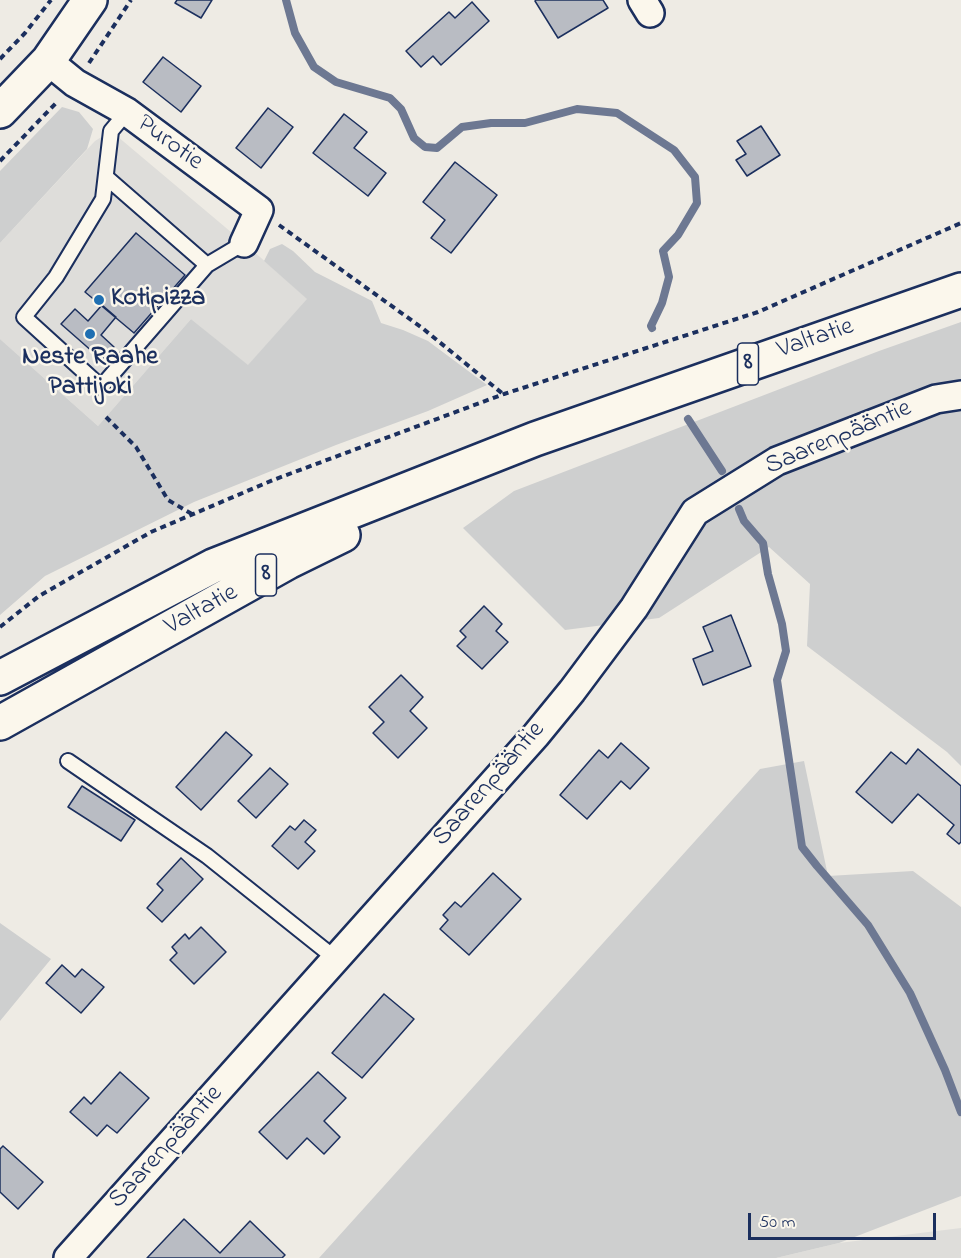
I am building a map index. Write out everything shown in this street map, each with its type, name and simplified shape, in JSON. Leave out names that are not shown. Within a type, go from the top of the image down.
[{"type":"main road","points":[[0,111],[48,60],[90,0]]},
{"type":"main road","name":"Valtatie","points":[[0,678],[213,566],[535,439],[961,290]]},
{"type":"main road","name":"Valtatie","points":[[0,723],[288,562],[535,439]]},
{"type":"street","name":"Purotie","points":[[48,60],[75,84],[126,112],[259,210]]},
{"type":"street","points":[[244,243],[259,210]]},
{"type":"street","name":"Saarenpääntie","points":[[68,1258],[550,717],[634,608],[695,512],[777,461],[936,399],[961,395]]},
{"type":"lane","points":[[126,112],[111,131],[103,199],[56,277],[24,317],[101,387],[207,265],[244,243]]},
{"type":"lane","points":[[106,177],[207,265]]},
{"type":"lane","points":[[68,761],[207,856],[336,959]]},
{"type":"path","points":[[0,59],[25,33],[51,0]]},
{"type":"path","points":[[259,210],[422,327],[504,394]]},
{"type":"path","points":[[0,627],[39,596],[151,532],[273,480],[504,394],[758,312],[961,223]]},
{"type":"path","points":[[106,417],[136,447],[168,500],[193,514]]},
{"type":"shaded area","points":[[62,107],[79,112],[93,129],[87,149],[0,243],[0,171]]},
{"type":"shaded area","points":[[111,131],[308,299],[248,366],[191,319],[98,426],[0,339],[0,243],[95,141]]},
{"type":"shaded area","points":[[282,244],[315,272],[372,301],[381,323],[428,341],[487,385],[428,411],[194,502],[45,576],[0,615],[0,339],[98,426],[191,319],[248,365],[307,299],[264,261],[270,249]]},
{"type":"shaded area","points":[[961,322],[961,766],[947,752],[807,646],[810,584],[769,547],[659,618],[565,630],[463,528],[514,491],[879,351]]},
{"type":"shaded area","points":[[804,761],[828,876],[913,871],[961,907],[961,1196],[839,1243],[776,1258],[319,1258],[760,769]]},
{"type":"shaded area","points":[[0,923],[51,959],[0,1021]]},
{"type":"shaded area","points":[[961,1228],[961,1258],[776,1258],[839,1243]]},
{"type":"building","points":[[177,0],[212,0],[201,18],[175,3]]},
{"type":"building","points":[[536,0],[603,0],[608,8],[558,38]]},
{"type":"building","points":[[472,2],[489,21],[441,65],[433,56],[421,67],[406,51],[449,12],[455,18]]},
{"type":"building","points":[[163,57],[201,86],[181,112],[143,82]]},
{"type":"building","points":[[268,108],[293,127],[261,168],[236,148]]},
{"type":"building","points":[[344,114],[367,132],[354,148],[386,173],[368,196],[313,153]]},
{"type":"building","points":[[761,126],[780,155],[747,176],[736,160],[746,154],[737,141]]},
{"type":"building","points":[[455,162],[497,195],[451,253],[431,238],[445,220],[423,202]]},
{"type":"building","points":[[136,233],[185,275],[134,333],[85,292]]},
{"type":"building","points":[[102,305],[116,317],[101,335],[114,347],[102,360],[61,324],[75,309],[88,321]]},
{"type":"building","points":[[484,606],[502,624],[496,631],[508,642],[482,669],[457,646],[466,637],[460,631]]},
{"type":"building","points":[[731,615],[751,666],[703,685],[693,659],[713,651],[703,627]]},
{"type":"building","points":[[401,675],[423,697],[410,711],[427,728],[398,758],[373,733],[384,722],[369,707]]},
{"type":"building","points":[[226,732],[252,755],[201,810],[176,787]]},
{"type":"building","points":[[621,743],[649,768],[630,789],[621,781],[587,819],[560,795],[599,750],[608,758]]},
{"type":"building","points":[[918,749],[961,786],[961,842],[959,844],[947,834],[954,825],[918,794],[892,823],[856,792],[891,752],[906,764]]},
{"type":"building","points":[[270,768],[288,784],[256,818],[238,801]]},
{"type":"building","points":[[82,786],[135,820],[121,841],[68,807]]},
{"type":"building","points":[[304,820],[316,830],[305,842],[315,851],[298,869],[272,846],[290,826],[295,830]]},
{"type":"building","points":[[181,858],[203,879],[162,922],[147,908],[163,890],[157,884]]},
{"type":"building","points":[[493,873],[521,899],[469,955],[440,929],[448,920],[443,915],[455,902],[461,907]]},
{"type":"building","points":[[201,927],[226,952],[194,984],[170,960],[177,953],[172,947],[185,934],[189,939]]},
{"type":"building","points":[[62,965],[75,977],[82,969],[104,987],[81,1013],[46,983]]},
{"type":"building","points":[[384,994],[414,1019],[362,1078],[332,1053]]},
{"type":"building","points":[[120,1072],[149,1098],[117,1133],[107,1125],[97,1136],[70,1112],[84,1097],[91,1104]]},
{"type":"building","points":[[318,1072],[346,1098],[324,1121],[340,1137],[324,1154],[307,1138],[287,1159],[259,1132]]},
{"type":"building","points":[[3,1146],[43,1182],[18,1209],[0,1192],[0,1149]]},
{"type":"building","points":[[184,1219],[220,1253],[250,1221],[285,1255],[282,1258],[147,1258]]},
{"type":"waterway","points":[[286,0],[295,33],[314,67],[336,82],[390,98],[401,109],[414,138],[425,147],[437,148],[462,127],[491,123],[525,123],[577,109],[617,113],[674,150],[695,177],[697,203],[678,235],[663,251],[669,277],[652,328]]},
{"type":"waterway","points":[[688,419],[722,471]]},
{"type":"waterway","points":[[739,509],[744,521],[763,543],[768,574],[782,624],[786,651],[777,680],[802,847],[868,925],[910,993],[945,1070],[961,1112]]},
{"type":"place","name":"Kotipizza","points":[[99,300]]},
{"type":"place","name":"Neste Raahe Pattijoki","points":[[90,334]]}]
